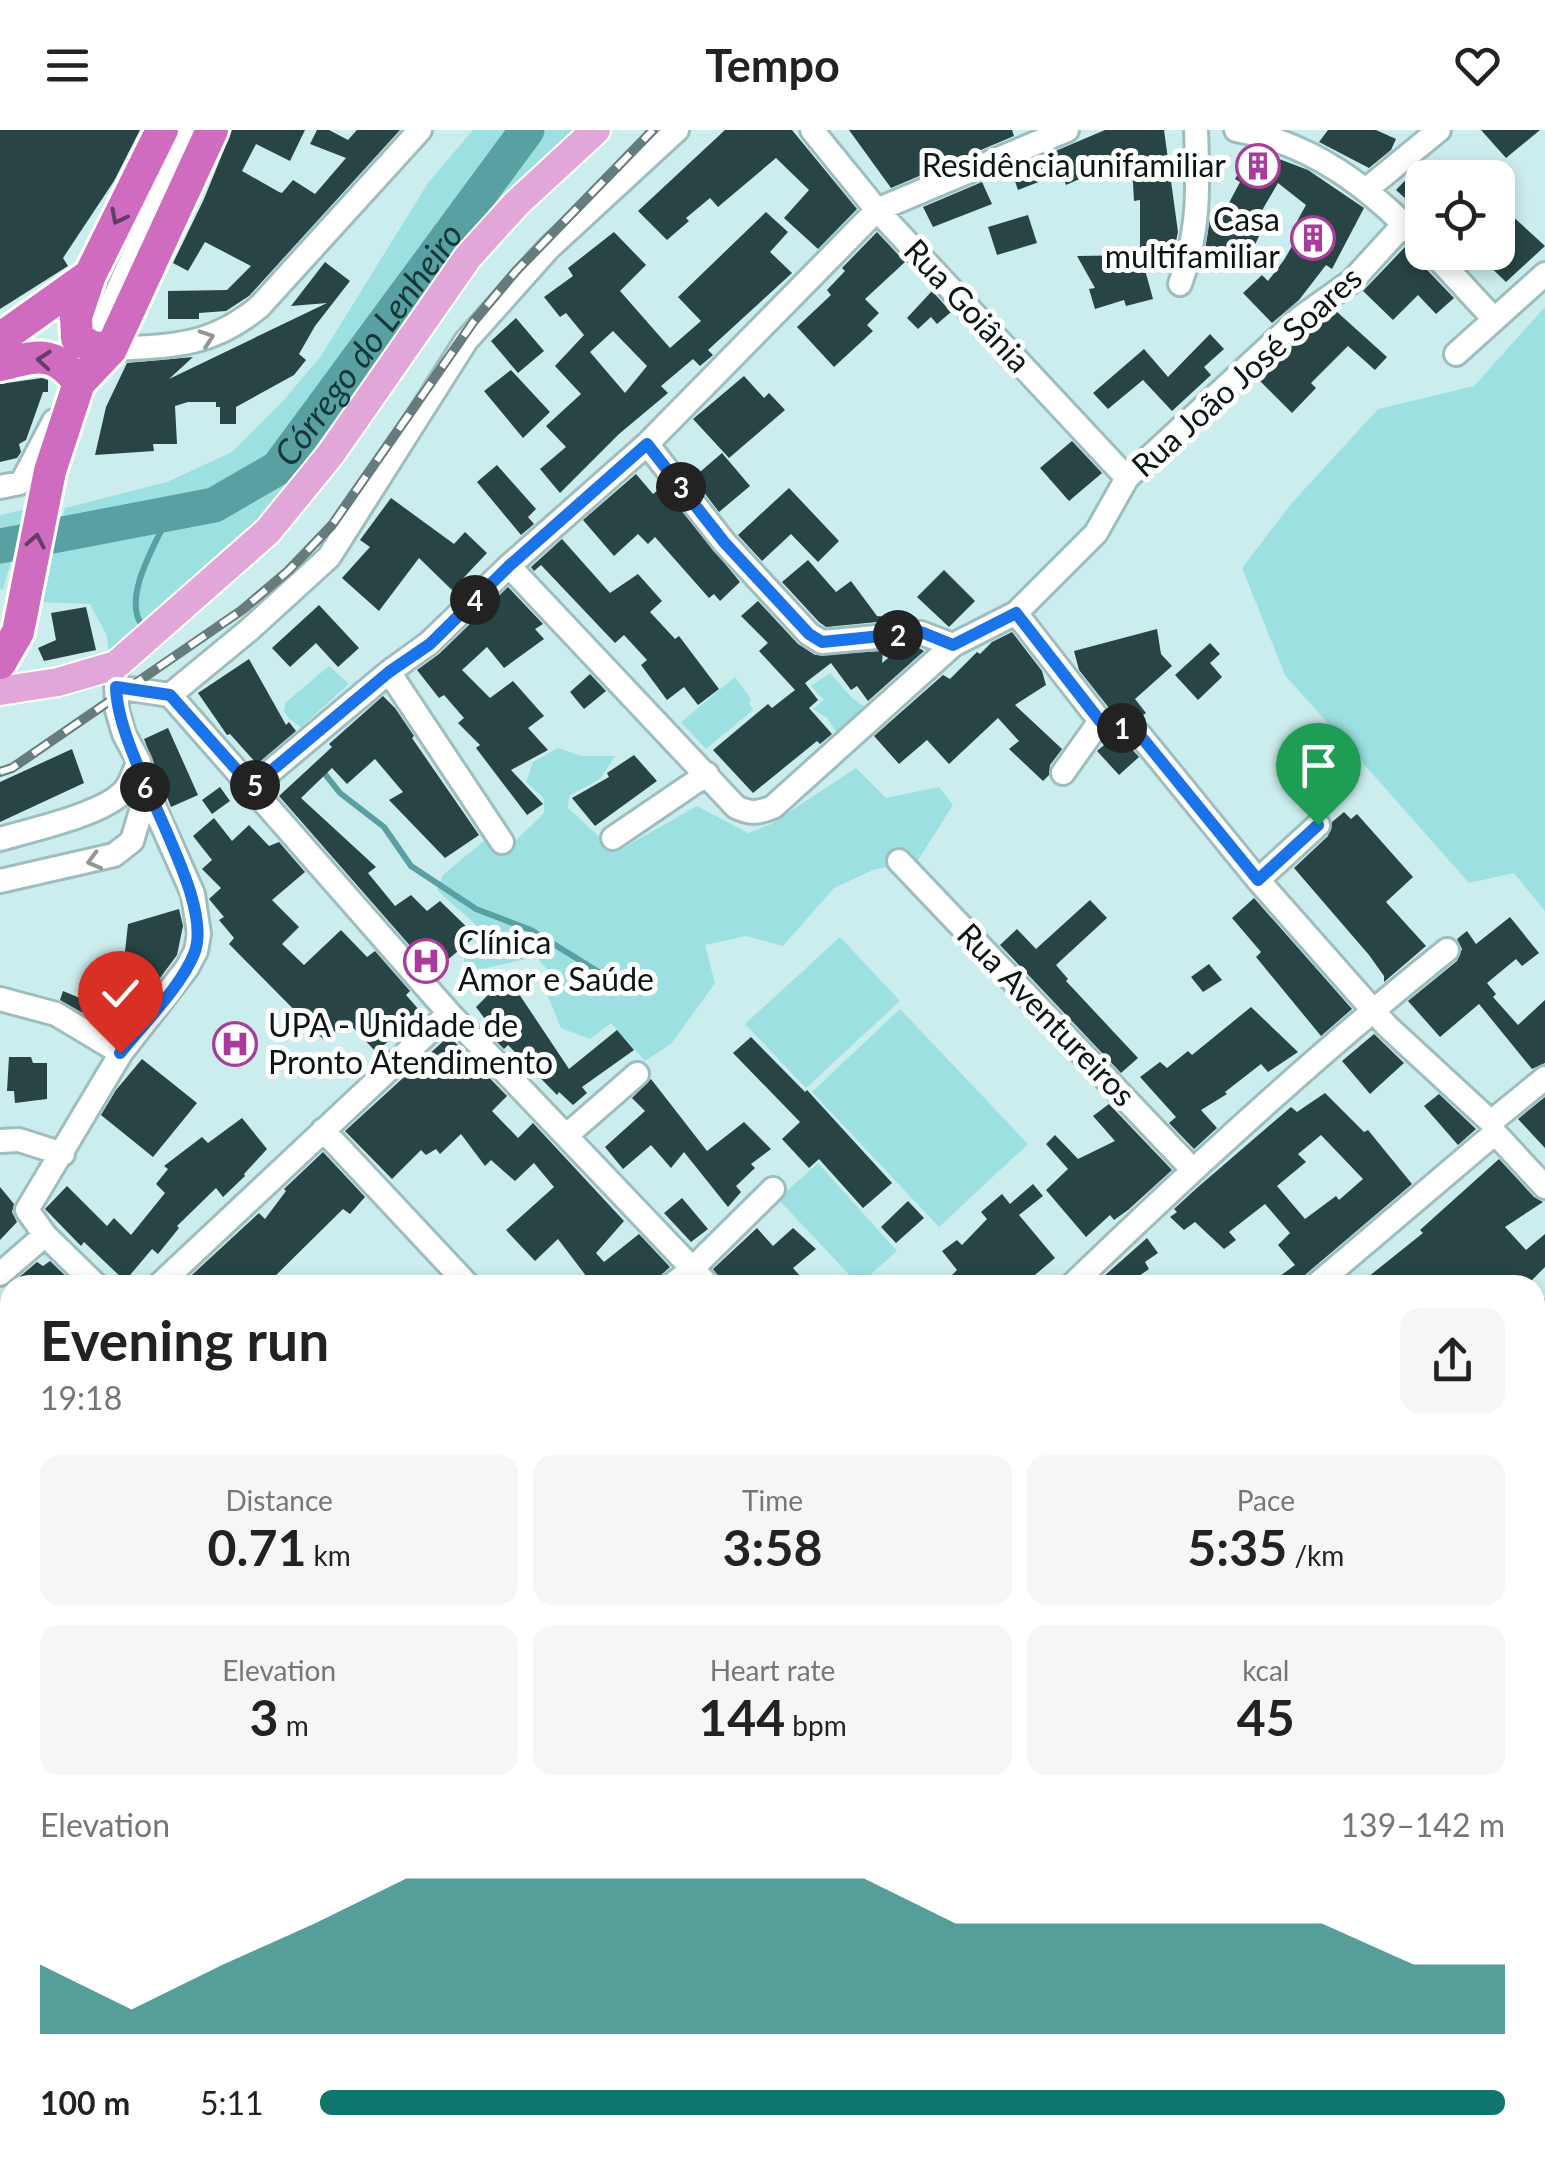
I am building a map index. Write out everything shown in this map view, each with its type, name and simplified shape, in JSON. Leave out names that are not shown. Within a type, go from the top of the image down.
[{"type":"highway","points":[[101,348],[79,341],[76,324],[90,274],[162,130]]},
{"type":"highway","points":[[0,663],[20,622],[23,480],[101,348],[212,130]]},
{"type":"highway","points":[[0,339],[90,274]]},
{"type":"highway","points":[[0,366],[46,357],[61,361],[80,384]]},
{"type":"main road","points":[[20,622],[25,669],[42,680],[116,687],[268,531],[330,455],[468,257],[516,203],[596,130]]},
{"type":"main road","points":[[0,691],[58,682]]},
{"type":"street","points":[[190,130],[101,348],[185,345],[240,322],[259,307],[420,130]]},
{"type":"street","points":[[170,695],[329,557],[466,341],[548,248],[677,130]]},
{"type":"street","name":"Rua Goiânia","points":[[812,130],[877,210],[1127,478]]},
{"type":"street","points":[[252,787],[389,672],[430,644],[509,566],[647,444],[877,210],[1028,136],[1067,130]]},
{"type":"street","points":[[1180,284],[1191,254],[1199,204],[1196,130]]},
{"type":"street","points":[[1236,130],[1269,133],[1319,158],[1367,188],[1404,224]]},
{"type":"street","points":[[1367,188],[1438,130]]},
{"type":"street","name":"Rua João José Soares","points":[[509,566],[736,807],[760,812],[773,807],[953,645],[1016,613],[1096,533],[1127,478],[1300,318],[1352,281],[1404,224]]},
{"type":"street","points":[[1449,270],[1494,318]]},
{"type":"street","points":[[1456,354],[1545,274]]},
{"type":"street","points":[[647,444],[724,542],[809,634],[822,642],[921,632],[953,645]]},
{"type":"street","points":[[1016,613],[1100,721],[1139,734],[1258,880],[1372,1010],[1493,1128],[1545,1188]]},
{"type":"street","points":[[389,672],[502,842]]},
{"type":"street","points":[[86,1275],[45,1234],[28,1210],[120,1053],[187,968],[199,934],[192,894],[124,734],[116,687],[170,695],[449,1013],[699,1275]]},
{"type":"street","points":[[1063,773],[1100,721]]},
{"type":"street","points":[[0,839],[104,804],[124,790],[138,762]]},
{"type":"street","points":[[613,838],[706,774]]},
{"type":"street","points":[[0,881],[114,855],[132,841],[146,792]]},
{"type":"street","points":[[1258,880],[1318,825]]},
{"type":"street","name":"Rua Aventureiros","points":[[900,861],[1192,1169]]},
{"type":"street","points":[[1082,1275],[1192,1169],[1372,1010],[1447,950]]},
{"type":"street","points":[[0,999],[56,1014],[120,1053]]},
{"type":"street","points":[[169,1275],[449,1013]]},
{"type":"street","points":[[567,1135],[637,1074]]},
{"type":"street","points":[[1327,1275],[1545,1078]]},
{"type":"street","points":[[324,1130],[459,1275]]},
{"type":"street","points":[[0,1141],[19,1140],[63,1154]]},
{"type":"street","points":[[703,1275],[773,1189]]},
{"type":"street","points":[[0,1274],[45,1234]]},
{"type":"shaded area","points":[[473,130],[590,130],[266,525],[109,654],[107,636],[90,604],[38,602],[65,508],[167,482],[232,452],[283,401],[321,356],[428,183]]},
{"type":"shaded area","points":[[1545,307],[1545,911],[1514,873],[1469,883],[1285,675],[1242,568],[1291,504],[1378,409],[1474,386]]},
{"type":"shaded area","points":[[27,509],[3,589],[0,589],[0,515]]},
{"type":"shaded area","points":[[329,666],[349,684],[301,727],[284,711],[286,702]]},
{"type":"shaded area","points":[[830,673],[852,698],[871,711],[840,737],[827,718],[813,709],[824,700],[811,686]]},
{"type":"shaded area","points":[[735,677],[751,699],[753,710],[706,749],[681,722]]},
{"type":"shaded area","points":[[558,748],[581,756],[615,756],[600,779],[569,796],[568,808],[616,852],[697,806],[748,833],[771,824],[856,768],[886,798],[939,787],[953,805],[918,860],[873,870],[834,888],[783,946],[746,936],[705,945],[715,983],[671,1044],[645,1061],[611,1023],[590,1039],[561,1028],[547,994],[547,969],[536,957],[481,969],[464,966],[464,958],[486,934],[437,890],[443,875],[486,839],[502,854],[544,813],[544,798],[526,782],[533,762]]},
{"type":"shaded area","points":[[840,937],[900,1001],[806,1088],[745,1024]]},
{"type":"shaded area","points":[[900,1009],[1028,1144],[939,1227],[812,1092]]},
{"type":"shaded area","points":[[818,1163],[897,1251],[870,1275],[850,1275],[778,1199]]},
{"type":"building","points":[[0,130],[140,130],[114,181],[63,258],[68,266],[0,309]]},
{"type":"building","points":[[232,130],[305,130],[290,161],[256,144],[242,171],[282,193],[293,180],[315,194],[346,158],[310,144],[317,130],[329,130],[348,140],[357,130],[400,130],[249,296],[226,311],[199,313],[199,319],[168,319],[168,291],[227,290],[251,266],[205,242],[188,271],[173,263]]},
{"type":"building","points":[[725,130],[792,130],[857,209],[818,249],[784,218],[809,190],[776,158],[718,207],[710,198],[667,240],[638,211]]},
{"type":"building","points":[[849,130],[1012,130],[1014,136],[891,188]]},
{"type":"building","points":[[1105,130],[1164,130],[1178,232],[1172,259],[1142,259],[1153,299],[1126,306],[1124,300],[1095,309],[1089,289],[1095,288],[1077,256],[1140,255],[1140,200],[1134,201],[1132,166],[1127,167],[1126,158],[1066,185],[1062,173],[1018,190],[1011,170]]},
{"type":"building","points":[[1328,130],[1376,130],[1396,139],[1391,150],[1369,168],[1319,142]]},
{"type":"building","points":[[1481,130],[1540,130],[1506,158]]},
{"type":"building","points":[[1253,149],[1308,170],[1364,208],[1332,269],[1326,265],[1299,300],[1272,323],[1243,293],[1262,275],[1268,281],[1284,260],[1302,229],[1295,225],[1306,205],[1278,183],[1257,219],[1265,223],[1243,271],[1205,251],[1210,218],[1220,220],[1240,182],[1235,179]]},
{"type":"building","points":[[1405,181],[1405,198],[1396,190]]},
{"type":"building","points":[[982,182],[992,204],[933,227],[923,207]]},
{"type":"building","points":[[766,212],[788,232],[770,252],[792,273],[708,350],[713,355],[700,366],[693,359],[661,386],[668,393],[619,434],[560,493],[540,469],[566,447],[546,426],[581,394],[555,366],[584,335],[566,313],[560,317],[544,297],[573,276],[568,268],[614,232],[646,265],[620,291],[670,348],[701,321],[678,297]],"holes":[[[613,331],[647,366],[625,393],[590,352]]]},
{"type":"building","points":[[1028,215],[1037,243],[997,255],[988,227]]},
{"type":"building","points":[[1515,218],[1545,246],[1506,282],[1494,270],[1515,270]]},
{"type":"building","points":[[877,232],[905,262],[865,299],[879,313],[867,325],[873,331],[834,367],[797,327],[831,295],[827,290],[845,271],[842,268]]},
{"type":"building","points":[[1405,247],[1405,270],[1427,270],[1454,298],[1436,314],[1418,295],[1393,320],[1363,291]]},
{"type":"building","points":[[325,262],[350,281],[299,354],[306,360],[294,375],[236,407],[236,424],[220,424],[220,407],[216,407],[216,402],[188,402],[175,406],[177,444],[153,444],[154,451],[95,455],[106,407],[127,363],[193,357],[169,379],[327,303],[291,306]]},
{"type":"building","points":[[932,291],[951,312],[937,324],[931,317],[918,329],[907,318]]},
{"type":"building","points":[[1336,311],[1387,357],[1375,370],[1348,346],[1311,383],[1316,388],[1292,413],[1260,381],[1287,350]]},
{"type":"building","points":[[516,318],[544,351],[518,373],[491,341]]},
{"type":"building","points":[[1210,334],[1224,349],[1204,367],[1211,375],[1172,411],[1143,380],[1108,409],[1093,393],[1144,349],[1168,377]]},
{"type":"building","points":[[511,370],[550,412],[523,438],[484,391]]},
{"type":"building","points":[[744,376],[764,398],[769,393],[785,410],[729,458],[693,419]]},
{"type":"building","points":[[48,380],[48,392],[43,392],[26,440],[19,444],[21,452],[17,458],[0,462],[0,384]]},
{"type":"building","points":[[1072,441],[1102,473],[1069,501],[1040,468]]},
{"type":"building","points":[[722,453],[750,486],[719,512],[693,478]]},
{"type":"building","points":[[497,465],[536,509],[528,517],[534,524],[521,535],[477,482]]},
{"type":"building","points":[[636,474],[653,494],[662,487],[740,582],[720,601],[714,594],[709,598],[655,537],[648,544],[638,534],[614,556],[583,520]]},
{"type":"building","points":[[789,488],[839,541],[818,562],[791,534],[762,561],[738,535]]},
{"type":"building","points":[[391,498],[454,544],[465,532],[487,553],[452,590],[419,558],[379,611],[342,578],[370,547],[360,540]]},
{"type":"building","points":[[562,539],[610,593],[638,574],[662,601],[650,612],[675,639],[679,636],[719,689],[698,705],[684,687],[667,700],[641,665],[647,660],[624,635],[615,643],[541,565],[534,571],[531,567]]},
{"type":"building","points":[[808,560],[836,592],[851,581],[877,616],[887,617],[887,621],[826,627],[819,622],[782,582]]},
{"type":"building","points":[[944,570],[975,601],[949,627],[917,597]]},
{"type":"building","points":[[508,587],[543,624],[535,629],[544,639],[504,668],[487,647],[462,670],[490,698],[513,681],[544,716],[528,728],[548,750],[511,770],[543,804],[527,815],[476,748],[480,745],[458,723],[464,718],[444,695],[439,698],[417,670],[439,654]]},
{"type":"building","points":[[758,601],[798,644],[815,655],[883,651],[882,663],[898,650],[924,651],[868,701],[857,686],[851,690],[831,663],[805,683],[818,700],[809,708],[832,734],[820,744],[817,741],[753,793],[713,750],[768,704],[772,708],[795,690],[759,651],[768,643],[741,616]]},
{"type":"building","points":[[319,605],[359,648],[338,667],[316,643],[290,667],[272,648]]},
{"type":"building","points":[[86,607],[96,650],[44,661],[38,648],[56,640],[51,613]]},
{"type":"building","points":[[1157,629],[1161,654],[1172,666],[1135,699],[1146,713],[1139,718],[1109,708],[1079,670],[1074,651]]},
{"type":"building","points":[[1012,632],[1042,671],[1046,685],[1015,705],[1062,749],[1050,765],[1049,775],[1043,781],[1009,749],[1019,741],[998,718],[949,764],[927,740],[899,764],[874,736],[943,675],[950,679],[977,652],[980,654],[992,642]]},
{"type":"building","points":[[1210,643],[1220,654],[1210,663],[1222,677],[1198,700],[1175,675]]},
{"type":"building","points":[[249,659],[286,725],[289,722],[296,731],[257,764],[227,735],[198,693]]},
{"type":"building","points":[[590,674],[606,691],[584,709],[570,692]]},
{"type":"building","points":[[383,696],[395,708],[479,835],[445,858],[389,800],[403,792],[375,759],[347,784],[332,768],[301,798],[376,867],[368,873],[395,906],[411,895],[427,911],[440,901],[476,936],[433,972],[279,796]]},
{"type":"building","points":[[168,728],[198,795],[171,807],[144,739]]},
{"type":"building","points":[[1110,740],[1130,747],[1139,757],[1119,775],[1097,751]]},
{"type":"building","points":[[72,749],[84,783],[0,822],[0,782]]},
{"type":"building","points":[[634,755],[657,781],[595,826],[572,798],[609,777],[607,773]]},
{"type":"building","points":[[220,787],[230,801],[212,814],[202,800]]},
{"type":"building","points":[[1344,812],[1351,819],[1357,814],[1413,877],[1386,902],[1426,946],[1384,982],[1369,955],[1294,868],[1328,836],[1332,822]]},
{"type":"building","points":[[214,818],[232,841],[249,825],[269,846],[279,842],[305,872],[272,900],[299,927],[282,944],[304,965],[341,930],[367,957],[375,951],[410,991],[406,995],[421,1012],[376,1052],[346,1020],[325,1041],[229,944],[234,938],[209,899],[221,888],[202,869],[212,860],[193,836]]},
{"type":"building","points":[[1254,898],[1352,1009],[1321,1036],[1256,957],[1261,952],[1232,918]]},
{"type":"building","points":[[1090,900],[1107,918],[1056,965],[1066,981],[1138,1058],[1121,1073],[1000,945],[1017,929],[1036,949]]},
{"type":"building","points":[[179,909],[183,926],[177,955],[160,978],[153,974],[133,1008],[129,1006],[116,1032],[60,1000],[63,991],[87,1001],[110,963],[123,970],[128,924]]},
{"type":"building","points":[[1510,917],[1539,953],[1522,966],[1516,959],[1487,983],[1496,994],[1493,997],[1518,1025],[1545,1000],[1545,1063],[1532,1069],[1479,1004],[1440,1037],[1408,1001],[1457,961],[1462,949],[1457,939],[1467,931],[1476,944]]},
{"type":"building","points":[[1209,964],[1222,980],[1203,992],[1191,977]]},
{"type":"building","points":[[507,976],[569,1069],[617,1030],[634,1050],[582,1087],[587,1093],[573,1105],[559,1092],[557,1095],[508,1045],[504,1049],[490,1035],[494,1031],[476,1007]]},
{"type":"building","points":[[1251,1007],[1298,1052],[1268,1072],[1261,1064],[1227,1094],[1201,1110],[1217,1128],[1194,1149],[1169,1123],[1176,1117],[1140,1077],[1160,1062],[1167,1068],[1188,1051],[1192,1055]]},
{"type":"building","points":[[1374,1034],[1404,1063],[1370,1094],[1342,1061]]},
{"type":"building","points":[[449,1036],[507,1096],[492,1111],[518,1138],[533,1123],[624,1221],[596,1253],[604,1262],[639,1234],[670,1267],[661,1275],[585,1275],[558,1239],[535,1261],[506,1230],[554,1187],[534,1163],[515,1181],[491,1160],[485,1166],[461,1134],[440,1154],[436,1149],[426,1155],[421,1150],[392,1179],[345,1131]]},
{"type":"building","points":[[751,1037],[807,1090],[892,1183],[863,1208],[819,1159],[809,1168],[782,1139],[800,1122],[733,1053]]},
{"type":"building","points":[[9,1057],[31,1057],[33,1063],[47,1063],[47,1099],[15,1103],[14,1091],[7,1091]]},
{"type":"building","points":[[142,1059],[197,1103],[153,1157],[101,1115]]},
{"type":"building","points":[[651,1079],[707,1151],[744,1122],[771,1149],[751,1164],[755,1168],[736,1186],[741,1192],[728,1207],[684,1152],[671,1168],[651,1145],[623,1169],[605,1147],[645,1111],[632,1098]]},
{"type":"building","points":[[1325,1093],[1364,1132],[1368,1130],[1412,1184],[1305,1275],[1282,1275],[1295,1265],[1278,1245],[1290,1233],[1265,1204],[1229,1232],[1236,1240],[1224,1249],[1195,1222],[1184,1230],[1170,1217],[1198,1187],[1291,1107],[1297,1112]],"holes":[[[1321,1135],[1363,1179],[1339,1200],[1336,1196],[1305,1219],[1277,1186],[1306,1162],[1298,1154]]]},
{"type":"building","points":[[1439,1094],[1476,1129],[1458,1145],[1424,1106]]},
{"type":"building","points":[[1545,1097],[1545,1148],[1518,1119]]},
{"type":"building","points":[[1109,1104],[1172,1170],[1128,1210],[1114,1220],[1110,1215],[1086,1237],[1046,1190],[1068,1169],[1046,1144],[1055,1135],[1078,1159],[1115,1141],[1093,1116]]},
{"type":"building","points":[[242,1118],[267,1149],[223,1197],[216,1188],[177,1226],[158,1254],[152,1249],[130,1275],[119,1275],[84,1242],[81,1246],[45,1209],[67,1186],[107,1226],[114,1218],[131,1235],[165,1193],[156,1184],[168,1169],[164,1166],[202,1137],[208,1143]]},
{"type":"building","points":[[323,1152],[365,1197],[350,1214],[343,1209],[276,1275],[192,1275],[259,1213],[265,1219],[284,1189]]},
{"type":"building","points":[[1499,1159],[1543,1202],[1505,1227],[1526,1250],[1545,1234],[1545,1267],[1537,1275],[1370,1275],[1423,1233],[1420,1230]]},
{"type":"building","points":[[1033,1184],[1043,1196],[1019,1215],[1055,1258],[1035,1275],[952,1275],[957,1270],[942,1251],[957,1240],[962,1245],[987,1219],[981,1212],[1002,1194],[1010,1204]]},
{"type":"building","points":[[0,1187],[14,1204],[12,1212],[17,1222],[0,1240]]},
{"type":"building","points":[[682,1198],[708,1229],[691,1242],[664,1213]]},
{"type":"building","points":[[908,1201],[924,1218],[896,1243],[881,1227]]},
{"type":"building","points":[[757,1228],[773,1246],[793,1228],[816,1249],[793,1268],[799,1275],[718,1275],[713,1269]]},
{"type":"building","points":[[1147,1238],[1158,1253],[1145,1262],[1149,1269],[1140,1275],[1105,1275]]},
{"type":"building","points":[[50,1261],[65,1275],[22,1275],[37,1262],[43,1266]]},
{"type":"waterway","name":"Córrego do Lenheiro","points":[[0,546],[214,505],[278,468],[527,130]]},
{"type":"waterway","points":[[145,629],[138,617],[138,588],[170,513]]},
{"type":"waterway","points":[[321,769],[340,793],[384,827],[411,866],[476,909],[531,930],[602,974]]},
{"type":"railway","points":[[0,772],[12,768],[242,610],[288,571],[332,525],[474,321],[516,271],[653,130]]},
{"type":"place","name":"Residência unifamiliar","points":[[1258,166]]},
{"type":"place","name":"Casa multifamiliar","points":[[1313,238]]},
{"type":"place","name":"Clínica Amor e Saúde","points":[[426,961]]},
{"type":"place","name":"UPA - Unidade de Pronto Atendimento","points":[[235,1044]]},
{"type":"route","points":[[120,1053],[187,968],[199,934],[192,894],[124,734],[116,687],[170,695],[252,787],[389,672],[430,644],[509,566],[647,444],[724,542],[809,634],[822,642],[921,632],[953,645],[1016,613],[1100,721],[1139,734],[1258,880],[1318,825]]}]
